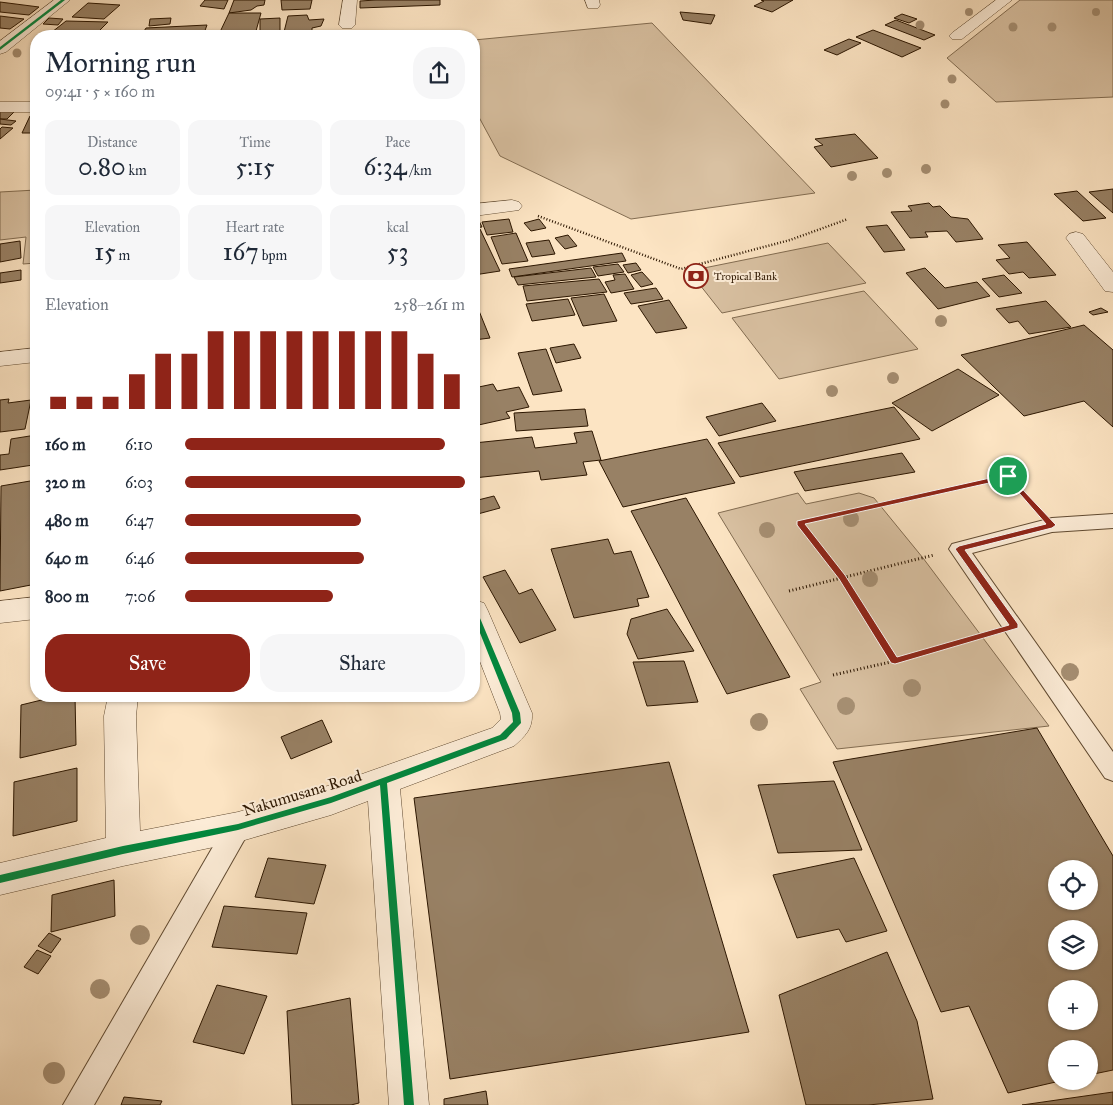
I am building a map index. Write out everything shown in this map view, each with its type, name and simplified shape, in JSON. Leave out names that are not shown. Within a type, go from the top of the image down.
[{"type":"street","points":[[0,49],[63,0]]},
{"type":"street","points":[[346,25],[350,0]]},
{"type":"street","points":[[957,36],[1005,0]]},
{"type":"street","points":[[0,107],[30,107]]},
{"type":"street","points":[[480,209],[512,206]]},
{"type":"street","points":[[1076,238],[1113,286]]},
{"type":"street","points":[[0,359],[30,356]]},
{"type":"street","points":[[0,612],[30,609]]},
{"type":"street","points":[[383,781],[503,737],[518,723],[516,713],[480,626]]},
{"type":"street","points":[[122,702],[120,716],[123,850]]},
{"type":"street","name":"Nakumusana Road","points":[[0,879],[123,850],[238,827],[331,800],[383,781],[409,1105]]},
{"type":"lane","points":[[1113,521],[1052,525],[959,549],[1113,770]]},
{"type":"lane","points":[[78,1105],[238,827]]},
{"type":"path","points":[[512,206],[681,269],[790,240],[848,219]]},
{"type":"path","points":[[895,661],[842,577],[800,523],[1008,476],[1052,525]]},
{"type":"path","points":[[789,591],[959,549]]},
{"type":"path","points":[[833,675],[895,661],[1014,626]]},
{"type":"shaded area","points":[[1020,0],[1113,0],[1113,97],[996,102],[947,58]]},
{"type":"shaded area","points":[[652,23],[815,193],[631,219],[500,156],[480,119],[480,39]]},
{"type":"shaded area","points":[[30,190],[30,263],[23,264],[26,237],[0,240],[0,192]]},
{"type":"shaded area","points":[[828,243],[866,283],[722,313],[689,271]]},
{"type":"shaded area","points":[[864,291],[918,349],[779,379],[732,318]]},
{"type":"shaded area","points":[[798,493],[806,504],[859,493],[874,498],[923,558],[1049,726],[837,749],[800,689],[821,682],[718,513]]},
{"type":"building","points":[[205,0],[228,0],[224,9],[200,6]]},
{"type":"building","points":[[234,0],[265,0],[264,5],[257,6],[251,10],[229,13]]},
{"type":"building","points":[[281,0],[312,0],[310,9],[282,10]]},
{"type":"building","points":[[440,0],[440,5],[360,8],[360,1]]},
{"type":"building","points":[[761,0],[793,0],[772,12],[754,6],[764,1]]},
{"type":"building","points":[[0,2],[39,7],[29,15],[0,12]]},
{"type":"building","points":[[88,3],[120,5],[104,19],[72,17]]},
{"type":"building","points":[[680,12],[715,15],[711,24],[683,20]]},
{"type":"building","points":[[229,13],[261,13],[256,30],[221,30]]},
{"type":"building","points":[[902,14],[917,19],[909,23],[894,18]]},
{"type":"building","points":[[307,15],[309,20],[324,19],[321,26],[312,28],[312,30],[284,30],[288,16]]},
{"type":"building","points":[[0,16],[24,19],[10,29],[0,28]]},
{"type":"building","points":[[49,18],[63,19],[58,25],[43,24]]},
{"type":"building","points":[[171,18],[170,24],[149,26],[150,19]]},
{"type":"building","points":[[280,18],[280,30],[260,30],[260,19]]},
{"type":"building","points":[[896,20],[935,35],[924,40],[885,25]]},
{"type":"building","points":[[66,21],[108,22],[100,30],[55,30]]},
{"type":"building","points":[[207,25],[205,30],[145,30],[146,28]]},
{"type":"building","points":[[873,30],[921,48],[902,57],[856,37]]},
{"type":"building","points":[[849,39],[861,43],[837,55],[824,50]]},
{"type":"building","points":[[0,109],[16,110],[7,119],[0,119]]},
{"type":"building","points":[[30,116],[30,133],[22,133]]},
{"type":"building","points":[[0,119],[16,121],[11,125],[0,124]]},
{"type":"building","points":[[2,127],[13,128],[0,139],[0,129]]},
{"type":"building","points":[[855,134],[878,158],[831,167],[814,147],[823,145],[815,139]]},
{"type":"building","points":[[1113,189],[1113,213],[1089,192]]},
{"type":"building","points":[[1077,191],[1106,218],[1083,221],[1054,194]]},
{"type":"building","points":[[929,203],[933,207],[940,206],[951,217],[968,219],[983,239],[956,242],[947,231],[925,232],[928,237],[910,238],[891,212],[912,211],[908,206]]},
{"type":"building","points":[[509,219],[513,232],[487,235],[482,222]]},
{"type":"building","points":[[539,219],[546,228],[531,231],[524,223]]},
{"type":"building","points":[[887,225],[905,250],[884,252],[866,227]]},
{"type":"building","points":[[480,229],[500,271],[480,274]]},
{"type":"building","points":[[516,233],[528,261],[502,264],[491,237]]},
{"type":"building","points":[[568,235],[577,246],[565,249],[555,238]]},
{"type":"building","points":[[549,240],[555,254],[532,257],[526,243]]},
{"type":"building","points":[[20,241],[21,258],[0,262],[0,244]]},
{"type":"building","points":[[1027,242],[1056,275],[1029,278],[1023,272],[1009,274],[996,260],[1010,258],[998,245]]},
{"type":"building","points":[[622,253],[626,261],[512,277],[509,269]]},
{"type":"building","points":[[636,263],[641,270],[628,273],[623,265]]},
{"type":"building","points":[[618,264],[624,272],[598,276],[593,267]]},
{"type":"building","points":[[591,268],[596,277],[518,285],[514,277]]},
{"type":"building","points":[[925,268],[945,288],[977,282],[990,296],[938,309],[906,273]]},
{"type":"building","points":[[21,270],[21,280],[0,283],[0,273]]},
{"type":"building","points":[[642,272],[653,284],[641,287],[631,275]]},
{"type":"building","points":[[625,274],[634,289],[611,293],[605,282],[615,280],[613,275]]},
{"type":"building","points":[[1004,275],[1022,293],[999,297],[982,279]]},
{"type":"building","points":[[599,279],[607,292],[527,301],[523,286]]},
{"type":"building","points":[[656,288],[663,299],[631,304],[624,293]]},
{"type":"building","points":[[604,294],[617,321],[583,326],[571,298]]},
{"type":"building","points":[[568,299],[575,315],[532,321],[526,304]]},
{"type":"building","points":[[669,300],[687,328],[656,333],[638,306]]},
{"type":"building","points":[[1046,301],[1071,327],[1029,334],[1018,321],[1009,323],[996,309]]},
{"type":"building","points":[[1101,308],[1108,312],[1093,315],[1089,312]]},
{"type":"building","points":[[480,313],[490,338],[480,339]]},
{"type":"building","points":[[1084,325],[1113,350],[1113,427],[1084,401],[1024,416],[961,355]]},
{"type":"building","points":[[574,344],[581,358],[556,363],[550,348]]},
{"type":"building","points":[[546,349],[562,391],[533,395],[518,353]]},
{"type":"building","points":[[958,369],[999,395],[932,431],[892,403]]},
{"type":"building","points":[[493,384],[497,391],[519,387],[529,407],[506,412],[510,418],[480,425],[480,387]]},
{"type":"building","points":[[9,399],[8,403],[30,400],[25,429],[0,432],[0,400]]},
{"type":"building","points":[[762,403],[776,421],[719,436],[706,417]]},
{"type":"building","points":[[894,407],[920,439],[740,477],[718,443]]},
{"type":"building","points":[[585,409],[588,426],[516,431],[514,413]]},
{"type":"building","points":[[592,431],[601,460],[583,462],[587,475],[541,480],[539,471],[480,477],[480,442],[532,437],[535,448],[577,443],[574,433]]},
{"type":"building","points":[[30,436],[30,465],[0,470],[0,455],[9,454],[11,439]]},
{"type":"building","points":[[707,439],[735,483],[623,507],[599,461]]},
{"type":"building","points":[[902,453],[915,472],[805,491],[794,472]]},
{"type":"building","points":[[30,481],[30,585],[0,591],[1,486]]},
{"type":"building","points":[[494,496],[500,508],[480,513],[480,500]]},
{"type":"building","points":[[686,498],[790,677],[727,694],[631,511]]},
{"type":"building","points":[[608,539],[614,554],[631,551],[649,597],[637,599],[639,606],[574,618],[551,549]]},
{"type":"building","points":[[505,570],[519,594],[532,589],[556,630],[520,643],[483,577]]},
{"type":"building","points":[[667,609],[694,651],[638,659],[627,634],[631,619]]},
{"type":"building","points":[[684,661],[698,702],[647,706],[633,662]]},
{"type":"building","points":[[33,702],[75,702],[76,745],[20,758],[21,705]]},
{"type":"building","points":[[322,720],[332,742],[291,759],[281,737]]},
{"type":"building","points":[[1037,728],[1113,856],[1113,1070],[1098,1073],[1098,1040],[1048,1040],[1048,1084],[1008,1093],[969,1006],[941,1012],[833,762]]},
{"type":"building","points":[[669,762],[749,1032],[450,1079],[414,798]]},
{"type":"building","points":[[77,768],[77,821],[13,836],[14,782]]},
{"type":"building","points":[[834,781],[862,850],[778,853],[758,785]]},
{"type":"building","points":[[268,858],[326,865],[314,904],[255,897]]},
{"type":"building","points":[[854,858],[887,931],[846,942],[839,929],[797,938],[773,875]]},
{"type":"building","points":[[114,880],[115,916],[51,932],[52,895]]},
{"type":"building","points":[[224,906],[307,913],[297,954],[212,947]]},
{"type":"building","points":[[49,933],[61,939],[51,953],[38,946]]},
{"type":"building","points":[[37,950],[51,956],[38,974],[24,967]]},
{"type":"building","points":[[887,952],[917,1021],[933,1099],[868,1105],[806,1105],[779,995]]},
{"type":"building","points":[[217,985],[267,996],[244,1054],[193,1042]]},
{"type":"building","points":[[350,998],[359,1103],[351,1105],[292,1105],[287,1011]]},
{"type":"building","points":[[486,1091],[488,1105],[444,1105],[444,1099]]},
{"type":"building","points":[[1113,1092],[1113,1105],[1022,1105]]},
{"type":"building","points":[[124,1097],[162,1101],[160,1105],[121,1105]]},
{"type":"cycle path","points":[[0,49],[63,0]]},
{"type":"cycle path","points":[[383,781],[503,737],[517,723],[516,713],[480,626]]},
{"type":"cycle path","points":[[0,879],[123,850],[238,827],[331,800],[383,781],[409,1105]]},
{"type":"place","name":"Tropical Bank","points":[[696,276]]},
{"type":"route","points":[[1008,476],[1052,525],[959,549],[1014,626],[895,661],[842,577],[800,523],[1008,476]]}]
